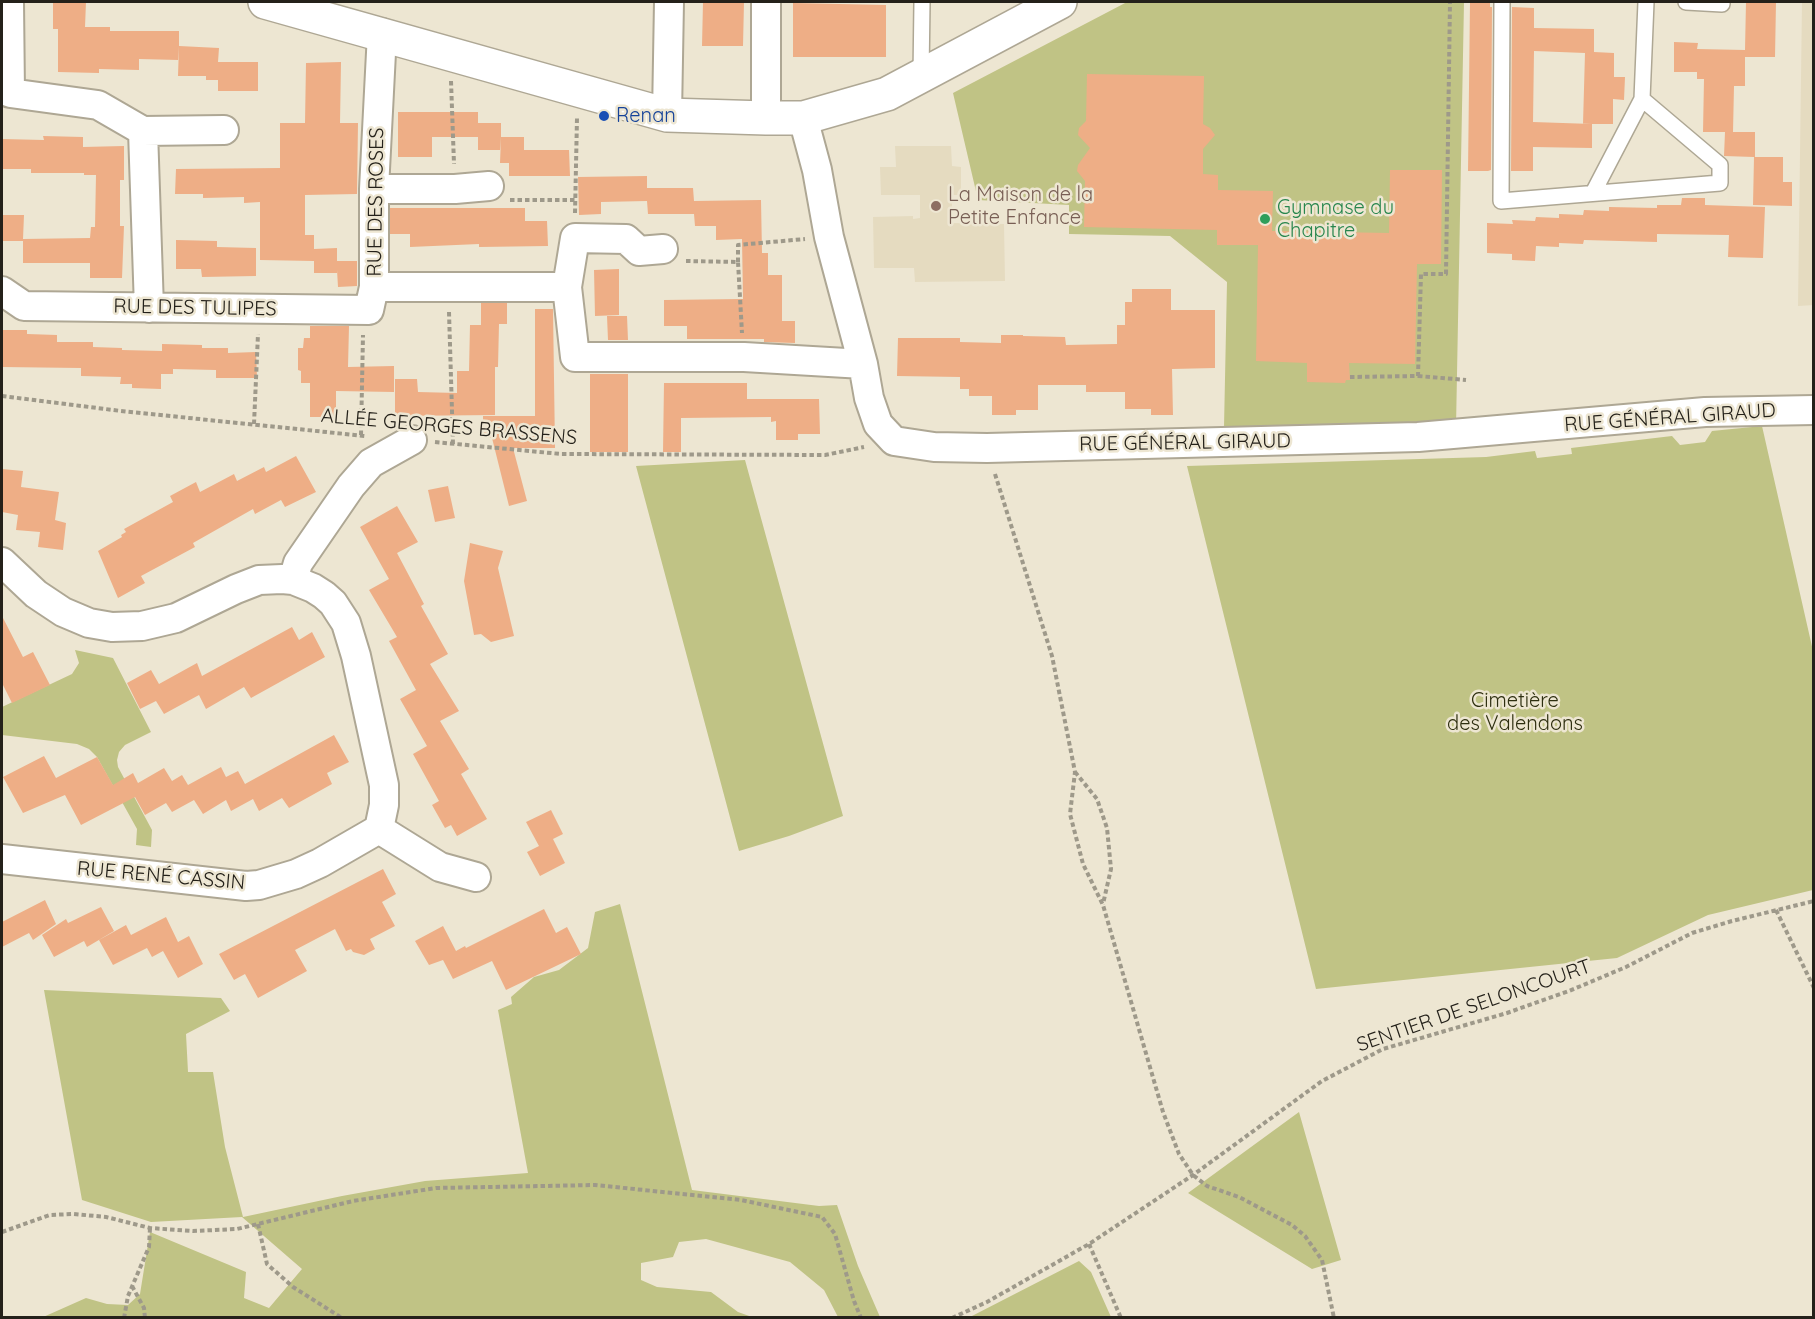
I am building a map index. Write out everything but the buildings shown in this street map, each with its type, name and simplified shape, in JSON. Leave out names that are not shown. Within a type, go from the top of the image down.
[{"type":"main road","points":[[266,2],[318,9],[382,33],[667,115],[766,118],[803,118],[887,94],[1060,2]]},
{"type":"street","points":[[9,2],[6,93],[98,105],[143,131],[224,130]]},
{"type":"street","points":[[667,115],[669,2]]},
{"type":"street","points":[[766,2],[766,118]]},
{"type":"street","name":"RUE DES ROSES","points":[[382,33],[369,298],[448,288],[567,288]]},
{"type":"street","points":[[803,118],[817,170],[829,237],[863,364],[869,398],[878,424],[894,441]]},
{"type":"street","points":[[143,131],[149,308]]},
{"type":"street","points":[[374,189],[455,189],[489,186]]},
{"type":"street","points":[[663,249],[639,251],[626,239],[575,238],[567,288],[575,357],[744,357],[863,364]]},
{"type":"street","name":"RUE DES TULIPES","points":[[2,291],[24,306],[260,309],[369,298]]},
{"type":"street","name":"RUE GÉNÉRAL GIRAUD","points":[[894,441],[934,447],[987,448],[1418,437],[1705,412],[1814,410]]},
{"type":"street","points":[[293,580],[298,563],[351,486],[371,463],[412,440]]},
{"type":"street","points":[[2,562],[36,594],[63,612],[89,623],[112,627],[142,626],[176,618],[258,580],[293,580],[314,588],[333,603],[351,635],[384,785],[384,805],[379,829],[440,867],[476,877]]},
{"type":"street","name":"RUE RENÉ CASSIN","points":[[2,859],[253,885],[271,883],[296,874],[379,829]]},
{"type":"lane","points":[[921,76],[922,2]]},
{"type":"lane","points":[[1502,2],[1501,201],[1720,183],[1720,165],[1642,99]]},
{"type":"lane","points":[[1593,193],[1642,99],[1646,2]]},
{"type":"lane","points":[[1686,2],[1722,2]]},
{"type":"path","points":[[1418,376],[1421,273],[1446,274],[1450,2]]},
{"type":"path","points":[[450,52],[455,189]]},
{"type":"path","points":[[575,238],[577,118],[587,91]]},
{"type":"path","points":[[489,186],[503,200],[575,200]]},
{"type":"path","points":[[744,357],[738,245],[829,237]]},
{"type":"path","points":[[663,249],[675,261],[738,262]]},
{"type":"path","points":[[448,288],[453,444]]},
{"type":"path","points":[[361,435],[369,298]]},
{"type":"path","points":[[255,424],[260,309]]},
{"type":"path","points":[[1350,377],[1418,376],[1466,380]]},
{"type":"path","name":"ALLÉE GEORGES BRASSENS","points":[[2,396],[121,411],[371,436]]},
{"type":"path","name":"ALLÉE GEORGES BRASSENS","points":[[412,440],[561,454],[825,455],[894,441]]},
{"type":"path","points":[[987,448],[1052,656],[1075,772],[1070,814],[1083,864],[1103,905],[1163,1112],[1179,1154],[1193,1175],[1207,1186],[1239,1197],[1263,1209],[1292,1225],[1305,1236],[1322,1260],[1334,1317]]},
{"type":"path","points":[[1075,772],[1096,799],[1107,828],[1111,869],[1103,905]]},
{"type":"path","name":"SENTIER DE SELONCOURT","points":[[952,1317],[987,1302],[1089,1244],[1193,1175],[1322,1081],[1383,1049],[1507,1013],[1559,995],[1626,967],[1692,933],[1814,901]]},
{"type":"path","points":[[1776,910],[1814,988]]},
{"type":"path","points":[[2,1232],[51,1215],[74,1214],[106,1217],[150,1228],[193,1232],[237,1229],[353,1201],[436,1188],[596,1185],[741,1200],[822,1217],[836,1234],[854,1301],[861,1317]]},
{"type":"path","points":[[258,1224],[267,1264],[293,1287],[342,1317]]},
{"type":"path","points":[[123,1317],[128,1296],[149,1247],[150,1228]]},
{"type":"path","points":[[1089,1244],[1121,1317]]},
{"type":"path","points":[[132,1286],[144,1308],[144,1317]]},
{"type":"shaded area","points":[[1802,2],[1814,2],[1814,305],[1798,306]]},
{"type":"shaded area","name":"La Maison de la Petite Enfance","points":[[895,146],[951,146],[952,166],[961,167],[961,195],[952,195],[952,223],[1004,224],[1005,281],[915,282],[914,268],[874,268],[873,217],[913,216],[913,219],[920,218],[920,195],[881,195],[880,167],[896,167]]},
{"type":"green space","name":"Gymnase du Chapitre","points":[[1127,2],[1464,2],[1456,427],[1224,427],[1227,282],[1170,236],[1069,234],[1069,205],[978,200],[953,93]]},
{"type":"green space","name":"Cimetière des Valendons","points":[[1762,426],[1813,651],[1813,890],[1708,915],[1617,958],[1316,989],[1187,466],[1486,457],[1535,451],[1537,458],[1572,454],[1571,448],[1672,436],[1680,445],[1705,442],[1712,431]]},
{"type":"green space","points":[[745,460],[843,816],[739,851],[636,466]]},
{"type":"green space","points":[[75,650],[113,658],[151,732],[125,745],[119,752],[117,760],[118,767],[152,830],[151,847],[136,845],[137,829],[97,757],[89,749],[77,744],[2,735],[2,707],[72,674],[79,663]]},
{"type":"green space","points":[[620,904],[692,1190],[819,1206],[837,1205],[858,1266],[880,1317],[838,1317],[824,1290],[790,1262],[706,1239],[679,1242],[673,1257],[641,1263],[641,1280],[657,1287],[711,1292],[738,1312],[752,1317],[41,1318],[86,1298],[107,1304],[128,1305],[140,1294],[150,1232],[246,1272],[244,1298],[269,1308],[302,1269],[242,1217],[151,1222],[82,1200],[44,990],[221,998],[230,1011],[186,1034],[188,1072],[213,1072],[225,1147],[243,1217],[425,1181],[528,1173],[498,1010],[512,1004],[511,997],[534,977],[559,970],[588,948],[595,912]]},
{"type":"green space","points":[[1299,1112],[1341,1260],[1312,1269],[1188,1193]]},
{"type":"green space","points":[[1079,1261],[1091,1272],[1111,1317],[970,1317]]},
{"type":"place","name":"Renan","points":[[604,116]]},
{"type":"place","name":"La Maison de la Petite Enfance","points":[[936,206]]},
{"type":"place","name":"Gymnase du Chapitre","points":[[1265,219]]}]
